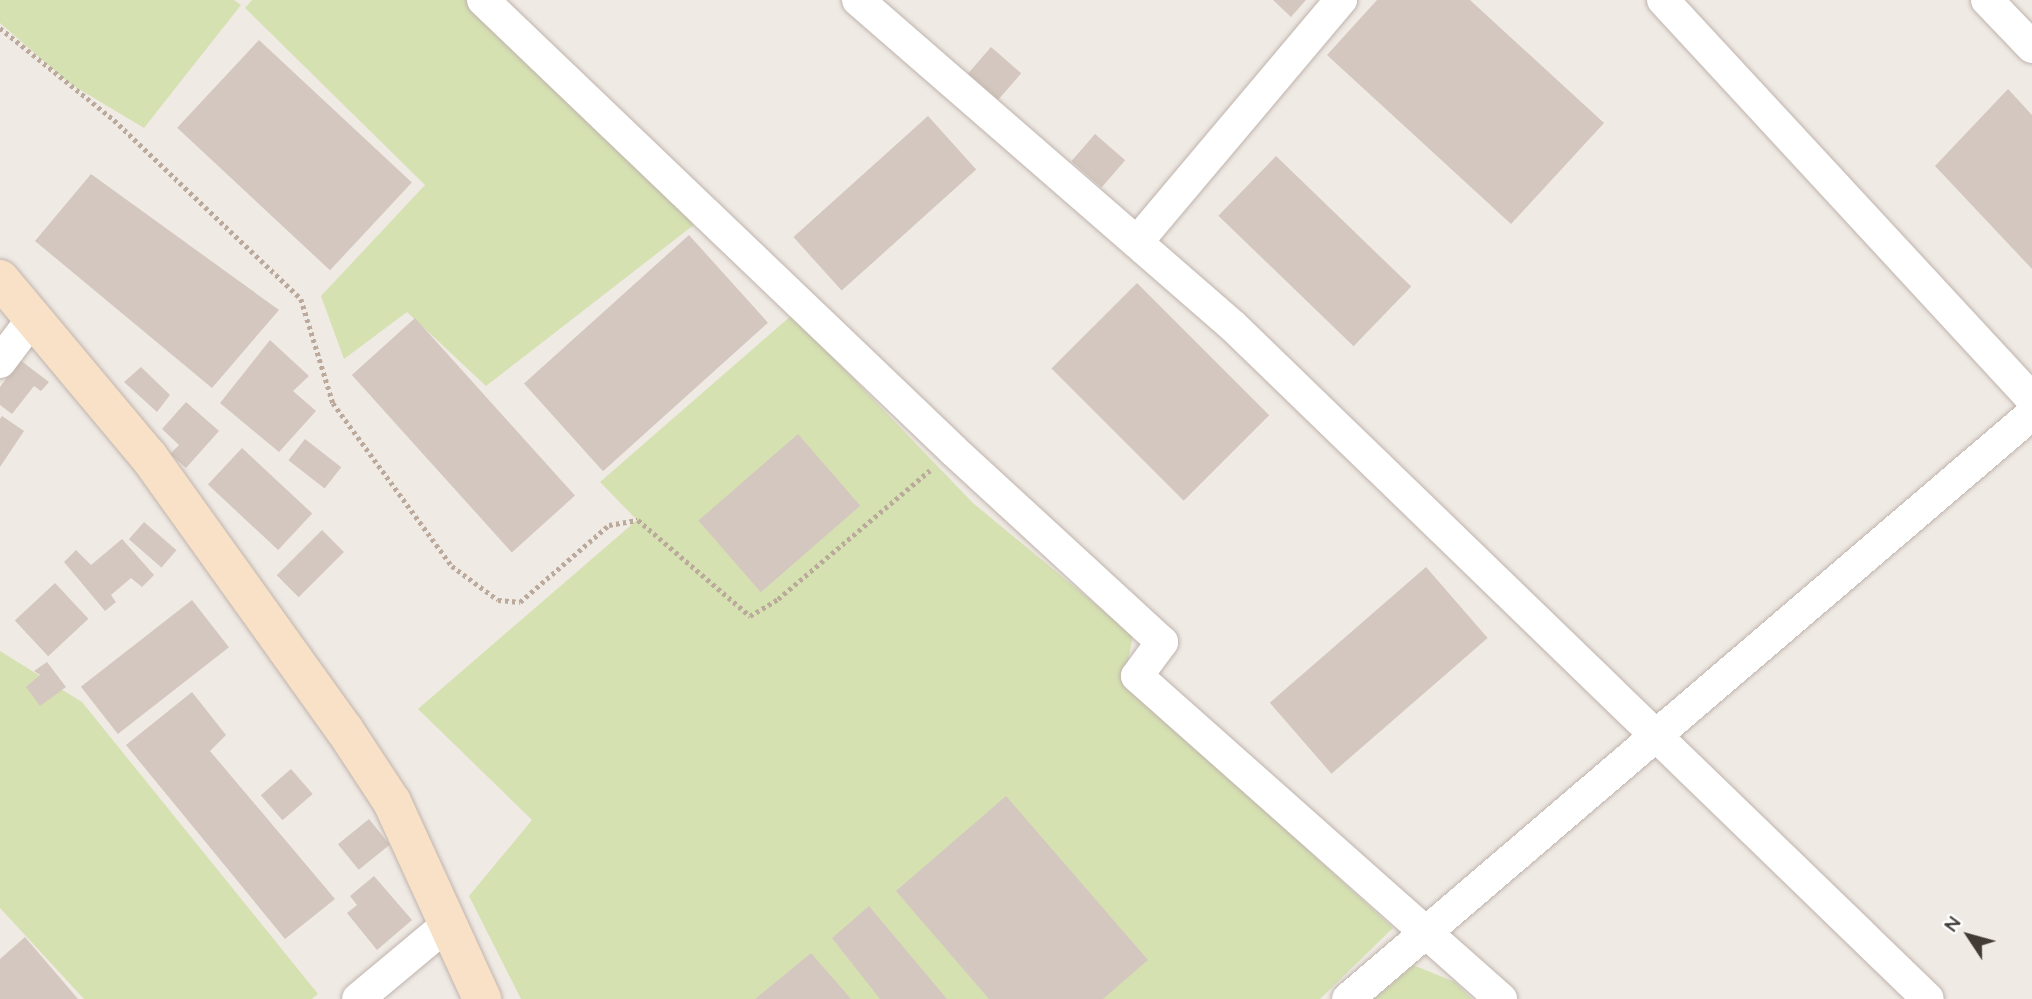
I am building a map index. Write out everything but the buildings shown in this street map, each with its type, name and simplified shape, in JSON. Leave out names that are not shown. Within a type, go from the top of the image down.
[{"type":"street","points":[[483,0],[953,450],[1162,642],[1136,676],[1501,999]]},
{"type":"street","points":[[858,0],[1233,326],[1928,999]]},
{"type":"street","points":[[1137,242],[1341,0]]},
{"type":"street","points":[[1664,0],[2032,399]]},
{"type":"street","points":[[1987,0],[2032,47]]},
{"type":"street","points":[[0,279],[149,457],[344,729],[392,802],[482,999]]},
{"type":"street","points":[[0,362],[33,318]]},
{"type":"street","points":[[1348,999],[1424,931],[2032,414]]},
{"type":"street","points":[[358,999],[449,923]]},
{"type":"path","points":[[0,28],[114,120],[301,299],[333,402],[452,566],[498,600],[520,602],[609,525],[638,520],[750,616],[778,599],[953,450]]},
{"type":"green space","points":[[0,0],[234,0],[241,5],[144,128],[69,83],[0,23]]},
{"type":"green space","points":[[252,0],[473,0],[695,224],[486,386],[407,312],[344,359],[321,296],[425,185],[245,8]]},
{"type":"green space","points":[[792,315],[973,503],[1133,635],[1124,681],[1393,928],[1320,999],[521,999],[469,896],[532,820],[418,709],[637,520],[600,482]]},
{"type":"green space","points":[[0,651],[82,702],[318,994],[312,999],[84,999],[0,908]]},
{"type":"green space","points":[[1413,965],[1455,982],[1472,999],[1374,999]]}]
